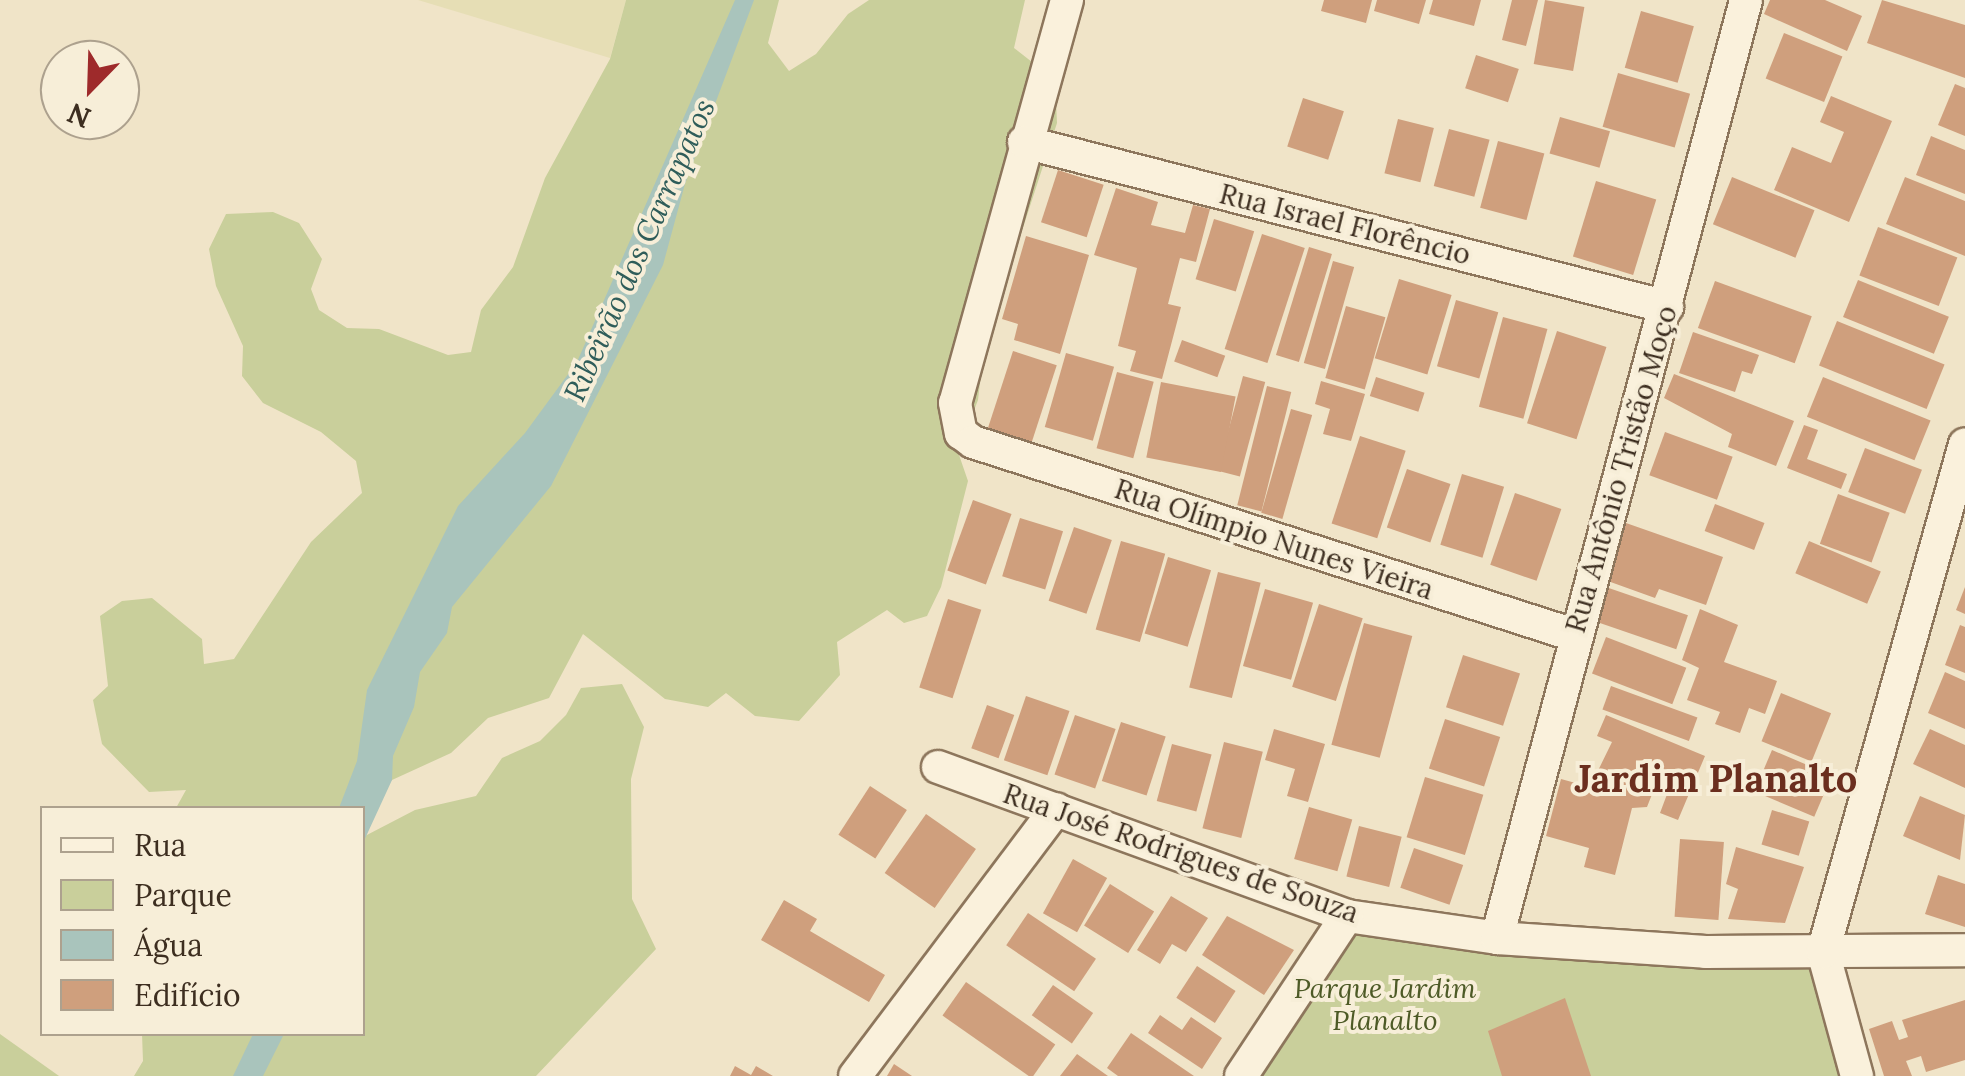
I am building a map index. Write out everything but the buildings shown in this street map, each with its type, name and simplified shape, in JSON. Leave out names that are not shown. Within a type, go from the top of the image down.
[{"type":"street","points":[[1024,142],[1067,0]]},
{"type":"street","name":"Rua Antônio Tristão Moço","points":[[1498,938],[1574,636],[1667,307],[1743,1]]},
{"type":"street","name":"Rua Israel Florêncio","points":[[1024,142],[1667,307]]},
{"type":"street","name":"Rua Olímpio Nunes Vieira","points":[[1024,142],[954,403],[954,419],[973,442],[1574,636]]},
{"type":"street","points":[[1857,1076],[1823,952],[1965,444]]},
{"type":"street","name":"Rua José Rodrigues de Souza","points":[[938,767],[1347,916],[1498,938],[1706,952],[1965,950]]},
{"type":"street","points":[[855,1076],[1056,809]]},
{"type":"street","points":[[1241,1076],[1347,916]]},
{"type":"shaded area","points":[[418,0],[626,0],[610,58]]},
{"type":"green space","points":[[626,0],[779,0],[768,43],[789,71],[816,54],[848,14],[869,0],[1025,0],[1014,48],[1055,80],[1057,123],[984,348],[978,400],[958,452],[968,481],[941,587],[927,616],[904,623],[887,610],[837,642],[840,675],[799,721],[755,716],[726,693],[708,707],[665,699],[583,634],[549,698],[488,718],[451,753],[392,780],[365,811],[365,806],[177,806],[186,790],[149,792],[102,744],[93,700],[108,686],[100,616],[122,601],[152,598],[202,639],[204,664],[234,659],[311,542],[362,493],[356,461],[321,432],[263,403],[242,376],[243,346],[216,286],[209,249],[226,214],[273,212],[299,223],[322,259],[311,289],[319,310],[347,328],[379,329],[448,355],[471,352],[481,310],[513,267],[545,178],[610,59]]},
{"type":"green space","points":[[622,684],[644,727],[631,779],[632,899],[656,949],[536,1076],[134,1076],[143,1061],[142,1036],[365,1036],[365,836],[415,810],[476,796],[502,758],[540,741],[566,715],[581,688]]},
{"type":"green space","name":"Parque Jardim Planalto","points":[[1350,927],[1818,960],[1849,1076],[1251,1076]]},
{"type":"green space","points":[[0,1034],[59,1076],[0,1076]]},
{"type":"water","name":"Ribeirão dos Carrapatos","points":[[735,0],[754,0],[685,184],[663,265],[551,486],[452,607],[447,633],[420,672],[414,707],[393,756],[392,780],[365,839],[365,806],[340,806],[357,761],[367,690],[458,506],[525,433],[577,362]]},
{"type":"water","points":[[252,1036],[283,1036],[263,1076],[233,1076]]},
{"type":"district","name":"Jardim Planalto","points":[[1716,779]]}]
